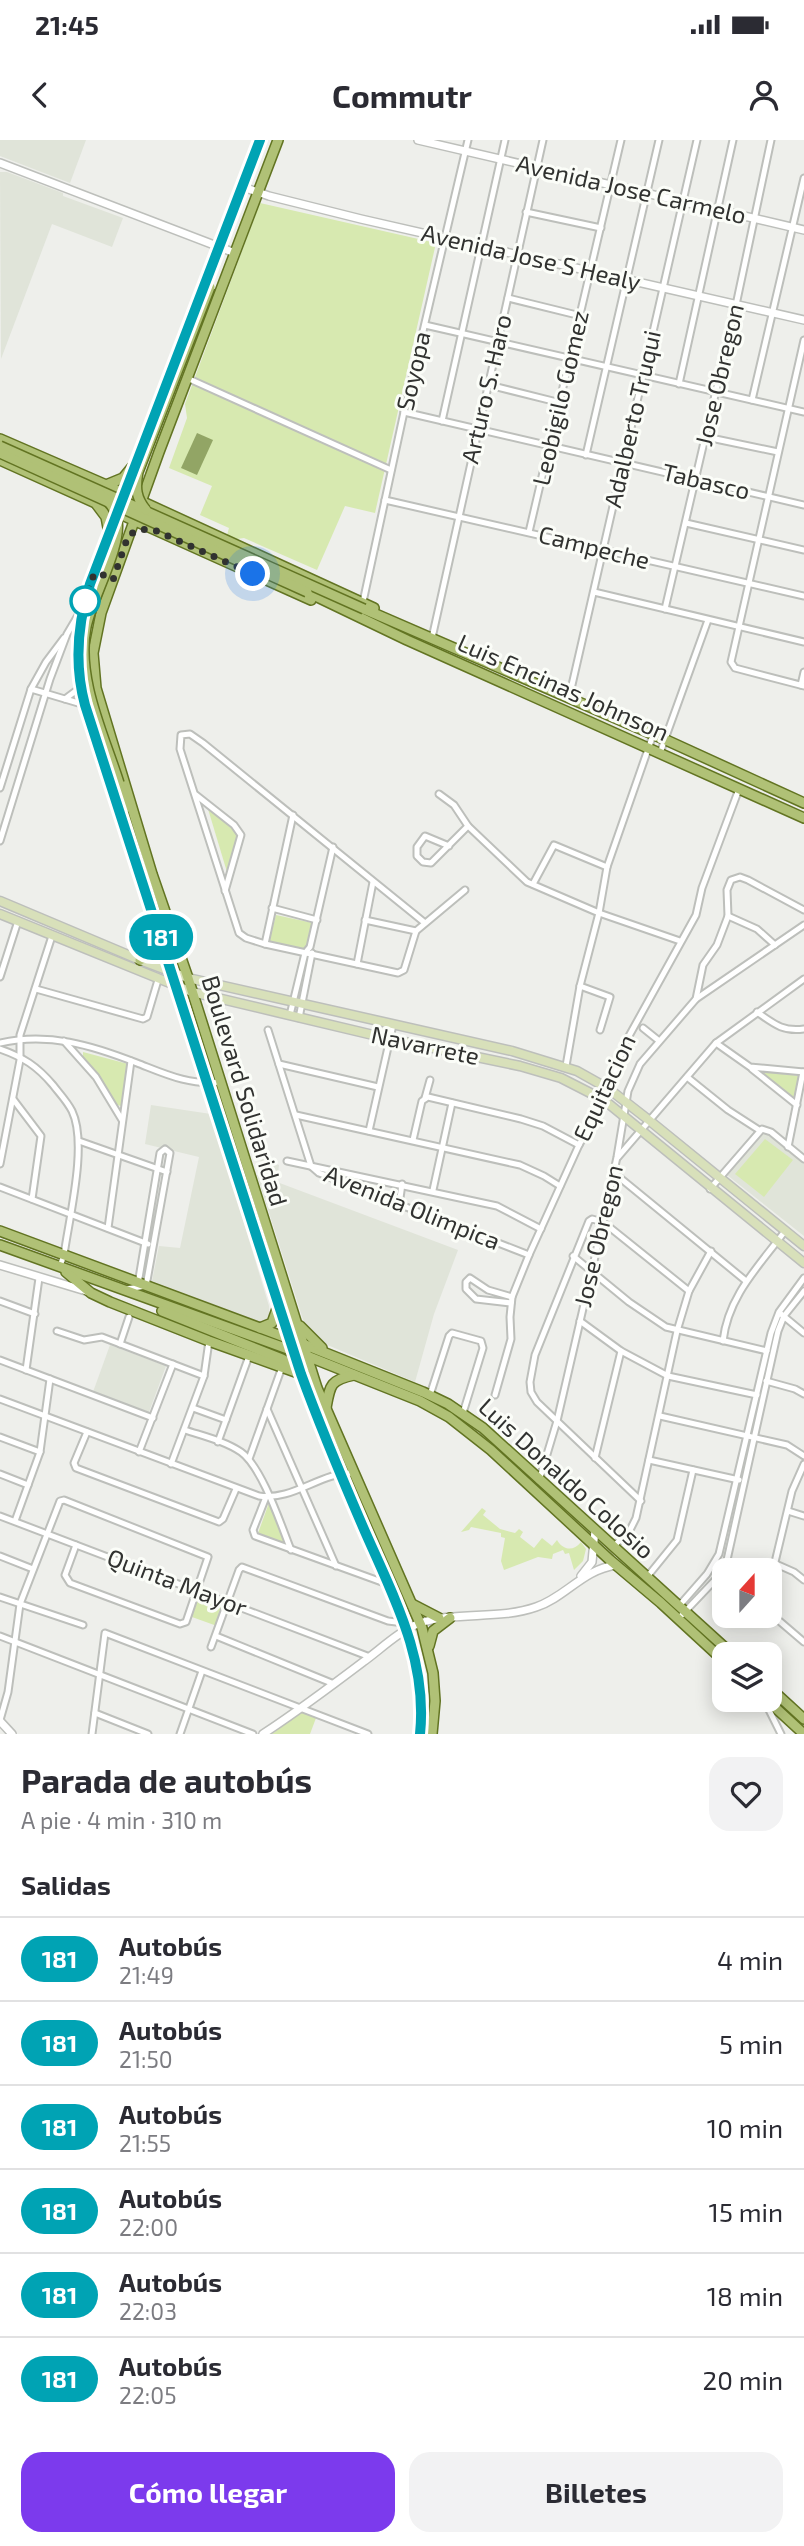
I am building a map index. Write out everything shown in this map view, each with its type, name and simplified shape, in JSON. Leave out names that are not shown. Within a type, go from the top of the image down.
[{"type":"main road","name":"Boulevard Solidaridad","points":[[260,140],[94,574],[84,606],[78,654],[81,687],[293,1352],[340,1474],[390,1585],[403,1629],[417,1659],[422,1717],[420,1734]]},
{"type":"main road","name":"Boulevard Solidaridad","points":[[278,140],[128,536],[95,634],[93,668],[96,688],[152,874],[188,978],[325,1410],[421,1623],[435,1701],[432,1734]]},
{"type":"main road","points":[[184,537],[145,509],[139,502],[136,483],[212,279],[212,267]]},
{"type":"main road","points":[[0,439],[141,500],[363,606]]},
{"type":"main road","points":[[0,446],[363,606]]},
{"type":"main road","points":[[0,453],[184,537]]},
{"type":"main road","points":[[106,485],[122,478],[140,454]]},
{"type":"main road","points":[[0,460],[315,601],[355,615]]},
{"type":"main road","points":[[72,478],[106,499],[118,520],[116,540],[90,612],[84,638],[84,654],[91,696],[119,783],[137,824]]},
{"type":"main road","points":[[147,484],[153,502],[160,510]]},
{"type":"main road","points":[[96,503],[107,520],[109,538]]},
{"type":"main road","points":[[128,536],[137,530],[152,529]]},
{"type":"main road","name":"Luis Encinas Johnson","points":[[184,537],[804,818]]},
{"type":"main road","points":[[94,574],[113,580]]},
{"type":"main road","name":"Luis Encinas Johnson","points":[[363,606],[804,803]]},
{"type":"main road","points":[[739,789],[744,785],[761,784]]},
{"type":"main road","points":[[129,841],[137,849],[147,873],[152,874]]},
{"type":"main road","name":"Navarrete","points":[[0,901],[188,978],[566,1066],[610,1089],[804,1246]]},
{"type":"main road","name":"Navarrete","points":[[0,914],[178,988],[561,1078],[604,1100],[804,1263]]},
{"type":"main road","points":[[140,960],[155,952],[162,940]]},
{"type":"main road","points":[[90,951],[94,941]]},
{"type":"main road","points":[[263,1009],[265,996]]},
{"type":"main road","points":[[444,1049],[452,1046],[473,1050],[476,1043]]},
{"type":"main road","name":"Luis Donaldo Colosio","points":[[0,1231],[303,1344],[430,1395],[463,1413],[647,1577],[712,1648]]},
{"type":"main road","name":"Luis Donaldo Colosio","points":[[0,1245],[354,1374],[420,1401],[449,1417],[485,1445],[616,1565],[717,1642]]},
{"type":"main road","points":[[60,1266],[91,1293],[209,1341],[301,1374]]},
{"type":"main road","points":[[143,1299],[152,1307],[288,1362],[301,1374]]},
{"type":"main road","points":[[260,1328],[272,1322],[278,1306]]},
{"type":"main road","points":[[296,1322],[332,1356]]},
{"type":"main road","points":[[325,1410],[332,1384],[354,1374]]},
{"type":"main road","points":[[412,1603],[439,1618]]},
{"type":"main road","points":[[428,1651],[433,1631],[450,1618]]},
{"type":"main road","points":[[782,1699],[804,1719]]},
{"type":"main road","points":[[779,1712],[804,1734]]},
{"type":"street","name":"Avenida Jose Carmelo","points":[[418,140],[804,230]]},
{"type":"street","name":"Soyopa","points":[[363,606],[404,412],[468,140]]},
{"type":"street","points":[[442,421],[505,140]]},
{"type":"street","name":"Arturo S. Haro","points":[[430,637],[543,140]]},
{"type":"street","name":"Leobigilo Gomez","points":[[529,533],[581,316],[619,140]]},
{"type":"street","points":[[586,455],[659,140]]},
{"type":"street","name":"Adalberto Truqui","points":[[569,698],[697,140]]},
{"type":"street","points":[[679,384],[733,140]]},
{"type":"street","name":"Jose Obregon","points":[[665,609],[736,305],[771,140]]},
{"type":"street","points":[[0,163],[235,253]]},
{"type":"street","points":[[752,400],[804,178]]},
{"type":"street","name":"Avenida Jose S Healy","points":[[243,187],[445,238],[804,320]]},
{"type":"street","points":[[526,212],[601,228]]},
{"type":"street","points":[[508,298],[581,316]]},
{"type":"street","points":[[425,325],[804,412]]},
{"type":"street","points":[[804,340],[731,662],[735,668],[802,685],[804,672]]},
{"type":"street","points":[[187,378],[391,470]]},
{"type":"street","points":[[488,385],[561,403]]},
{"type":"street","name":"Tabasco","points":[[404,412],[804,505]]},
{"type":"street","points":[[706,437],[778,452]]},
{"type":"street","name":"Campeche","points":[[385,500],[804,596]]},
{"type":"street","points":[[686,523],[804,550]]},
{"type":"street","points":[[594,592],[804,642]]},
{"type":"street","points":[[0,788],[31,689],[84,606]]},
{"type":"street","points":[[660,753],[708,620]]},
{"type":"street","points":[[0,841],[67,634]]},
{"type":"street","points":[[65,699],[81,687]]},
{"type":"street","points":[[31,689],[85,705]]},
{"type":"street","points":[[425,923],[195,736],[186,733],[179,737],[180,749],[225,891],[239,933],[246,938],[398,973],[404,970],[416,931],[464,890]]},
{"type":"street","points":[[566,1066],[580,986],[599,913],[607,867],[653,734]]},
{"type":"street","name":"Equitacion","points":[[495,1395],[511,1339],[512,1300],[529,1255],[579,1144],[610,1089],[624,1045],[696,915],[702,888],[739,789]]},
{"type":"street","points":[[195,794],[234,825],[241,835],[225,891]]},
{"type":"street","points":[[439,794],[454,805],[468,826],[517,874],[533,884],[599,913],[680,941]]},
{"type":"street","points":[[265,944],[293,815]]},
{"type":"street","points":[[449,846],[425,836],[417,847],[417,856],[423,862],[431,863],[449,846],[468,826]]},
{"type":"street","points":[[533,884],[551,847],[557,845],[607,867]]},
{"type":"street","points":[[295,1017],[333,848]]},
{"type":"street","points":[[696,999],[703,965],[717,946],[728,916],[727,890],[732,880],[740,877],[748,880],[804,910]]},
{"type":"street","points":[[357,964],[373,882]]},
{"type":"street","points":[[272,908],[317,920]]},
{"type":"street","points":[[728,916],[757,929],[775,944]]},
{"type":"street","points":[[365,920],[416,931]]},
{"type":"street","points":[[0,977],[18,921]]},
{"type":"street","name":"Jose Obregon","points":[[536,1491],[557,1421],[614,1173],[625,1102],[632,1077],[658,1040],[696,999],[804,925]]},
{"type":"street","points":[[0,1164],[20,1056],[20,1038],[52,936]]},
{"type":"street","points":[[617,1157],[716,1042],[804,979]]},
{"type":"street","points":[[36,989],[143,1019],[147,1017],[158,980]]},
{"type":"street","points":[[580,986],[611,997],[600,1030]]},
{"type":"street","points":[[757,1012],[780,1028],[791,1031],[804,1029]]},
{"type":"street","points":[[369,1130],[393,1025]]},
{"type":"street","points":[[643,1028],[658,1040]]},
{"type":"street","name":"Avenida Olimpica","points":[[268,1030],[311,1166],[328,1178],[529,1255]]},
{"type":"street","points":[[0,1043],[20,1038],[63,1040],[131,1060],[174,1077],[207,1084],[220,1082]]},
{"type":"street","points":[[63,1040],[96,1077],[122,1120]]},
{"type":"street","points":[[716,1042],[797,1105]]},
{"type":"street","points":[[0,1049],[20,1056],[43,1073],[68,1105],[75,1119],[79,1141],[64,1255],[60,1266]]},
{"type":"street","points":[[108,1228],[131,1060]]},
{"type":"street","points":[[279,1064],[378,1087]]},
{"type":"street","points":[[750,1067],[804,1072],[788,1147]]},
{"type":"street","points":[[687,1077],[728,1110],[759,1130],[766,1129],[771,1132],[804,1159]]},
{"type":"street","points":[[413,1140],[430,1080]]},
{"type":"street","points":[[13,1099],[41,1136],[32,1199]]},
{"type":"street","points":[[423,1099],[521,1118],[579,1144]]},
{"type":"street","points":[[433,1190],[452,1103]]},
{"type":"street","points":[[296,1115],[520,1166],[560,1186]]},
{"type":"street","points":[[710,1189],[759,1130]]},
{"type":"street","points":[[79,1141],[167,1172]]},
{"type":"street","points":[[165,1149],[170,1153],[167,1172],[154,1246],[142,1285],[157,1169],[160,1153],[165,1149]]},
{"type":"street","points":[[287,1161],[498,1206],[541,1228]]},
{"type":"street","points":[[614,1173],[747,1280]]},
{"type":"street","points":[[399,1205],[402,1184]]},
{"type":"street","points":[[0,1187],[154,1246]]},
{"type":"street","points":[[640,1501],[537,1402],[531,1392],[530,1382],[538,1346],[573,1256],[592,1219],[603,1222],[689,1291]]},
{"type":"street","points":[[723,1341],[729,1312],[747,1280],[785,1231]]},
{"type":"street","points":[[613,1547],[630,1530],[636,1518],[677,1331],[689,1291],[711,1251]]},
{"type":"street","points":[[573,1256],[654,1321],[677,1331],[769,1351]]},
{"type":"street","points":[[0,1265],[91,1293]]},
{"type":"street","points":[[26,1370],[39,1278]]},
{"type":"street","points":[[470,1278],[488,1290],[512,1300],[495,1302],[476,1298],[469,1294],[466,1282],[470,1278]]},
{"type":"street","points":[[717,1558],[759,1380],[781,1314],[804,1278]]},
{"type":"street","points":[[120,1290],[142,1285]]},
{"type":"street","points":[[781,1314],[804,1291]]},
{"type":"street","points":[[495,1302],[497,1293]]},
{"type":"street","points":[[1,1304],[35,1314]]},
{"type":"street","points":[[781,1314],[804,1333]]},
{"type":"street","points":[[120,1344],[129,1317]]},
{"type":"street","points":[[580,1321],[621,1351],[668,1376],[764,1396]]},
{"type":"street","points":[[57,1331],[84,1340],[102,1337],[204,1376]]},
{"type":"street","points":[[430,1395],[449,1336],[455,1332],[481,1341],[483,1348],[463,1413]]},
{"type":"street","points":[[171,1464],[204,1376],[209,1341]]},
{"type":"street","points":[[595,1458],[621,1351]]},
{"type":"street","points":[[726,1558],[764,1396],[769,1351]]},
{"type":"street","points":[[218,1442],[249,1355]]},
{"type":"street","points":[[0,1360],[153,1418]]},
{"type":"street","points":[[139,1452],[173,1364]]},
{"type":"street","points":[[249,1459],[282,1367]]},
{"type":"street","points":[[15,1521],[40,1452],[51,1379]]},
{"type":"street","points":[[759,1380],[795,1389],[804,1394]]},
{"type":"street","points":[[0,1399],[236,1489],[268,1497],[303,1489],[340,1474],[353,1473]]},
{"type":"street","points":[[193,1408],[226,1420]]},
{"type":"street","points":[[267,1409],[337,1567]]},
{"type":"street","points":[[660,1416],[787,1446],[804,1456]]},
{"type":"street","points":[[185,1430],[233,1447],[249,1459],[291,1550]]},
{"type":"street","points":[[87,1432],[74,1463],[76,1468],[219,1522],[223,1519],[236,1489]]},
{"type":"street","points":[[0,1437],[40,1452]]},
{"type":"street","points":[[649,1460],[745,1482]]},
{"type":"street","points":[[777,1558],[795,1481],[804,1464]]},
{"type":"street","points":[[647,1577],[673,1548],[681,1532],[694,1470]]},
{"type":"street","points":[[0,1474],[29,1485]]},
{"type":"street","points":[[268,1497],[253,1530],[255,1536],[390,1585]]},
{"type":"street","points":[[12,1734],[0,1720],[20,1604],[60,1501],[64,1500],[206,1555],[208,1559],[186,1622],[180,1624],[70,1583],[65,1575],[76,1545]]},
{"type":"street","points":[[788,1511],[804,1516]]},
{"type":"street","name":"Quinta Mayor","points":[[0,1516],[370,1657]]},
{"type":"street","points":[[578,1579],[592,1562],[595,1530]]},
{"type":"street","points":[[0,1556],[33,1569]]},
{"type":"street","points":[[263,1734],[360,1665],[403,1629],[439,1618],[538,1607],[578,1579],[616,1565]]},
{"type":"street","points":[[782,1566],[792,1570],[804,1580]]},
{"type":"street","points":[[211,1647],[239,1570],[245,1567],[391,1622],[403,1629]]},
{"type":"street","points":[[679,1612],[712,1567]]},
{"type":"street","points":[[679,1612],[712,1583]]},
{"type":"street","points":[[0,1597],[83,1625]]},
{"type":"street","points":[[391,1622],[403,1629]]},
{"type":"street","points":[[782,1623],[804,1642]]},
{"type":"street","points":[[92,1734],[105,1633],[368,1734]]},
{"type":"street","points":[[0,1636],[253,1734]]},
{"type":"street","points":[[216,1636],[334,1684]]},
{"type":"street","points":[[353,1650],[360,1665]]},
{"type":"street","points":[[180,1734],[202,1671]]},
{"type":"street","points":[[0,1674],[9,1677]]},
{"type":"street","points":[[771,1712],[781,1734]]},
{"type":"street","points":[[95,1713],[148,1734]]},
{"type":"shaded area","points":[[0,140],[86,140],[70,183],[0,156]]},
{"type":"shaded area","points":[[0,172],[7,172],[123,218],[112,247],[52,224],[1,359]]},
{"type":"shaded area","points":[[260,203],[436,243],[375,513],[345,506],[317,570],[244,538],[237,539],[227,535],[229,528],[200,515],[212,486],[169,468],[187,418],[185,404]]},
{"type":"shaded area","points":[[197,433],[213,440],[197,475],[181,468]]},
{"type":"shaded area","points":[[208,809],[238,833],[227,872]]},
{"type":"shaded area","points":[[276,915],[313,923],[307,949],[269,941]]},
{"type":"shaded area","points":[[83,1052],[128,1064],[121,1106],[117,1105],[83,1057]]},
{"type":"shaded area","points":[[758,1071],[801,1076],[796,1101]]},
{"type":"shaded area","points":[[151,1105],[211,1114],[269,1306],[269,1318],[266,1321],[260,1322],[152,1281],[159,1246],[180,1248],[199,1157],[145,1144]]},
{"type":"shaded area","points":[[764,1132],[804,1163],[804,1236],[727,1175]]},
{"type":"shaded area","points":[[765,1139],[793,1160],[764,1197],[735,1174]]},
{"type":"shaded area","points":[[263,1159],[279,1165],[277,1182],[458,1250],[434,1314],[415,1382],[318,1341],[306,1329],[257,1175],[265,1178],[260,1161]]},
{"type":"shaded area","points":[[110,1345],[166,1366],[149,1412],[93,1392]]},
{"type":"shaded area","points":[[270,1500],[291,1549],[257,1536]]},
{"type":"shaded area","points":[[482,1508],[486,1511],[483,1515],[500,1529],[515,1533],[519,1529],[523,1532],[520,1537],[534,1548],[542,1538],[552,1546],[557,1540],[568,1548],[581,1542],[586,1549],[583,1561],[574,1570],[569,1553],[565,1554],[563,1550],[553,1554],[552,1559],[538,1557],[504,1570],[501,1561],[505,1538],[501,1537],[501,1533],[471,1527],[461,1532]]},
{"type":"shaded area","points":[[199,1596],[224,1605],[217,1626],[192,1617]]},
{"type":"shaded area","points":[[301,1712],[316,1718],[310,1734],[272,1734]]},
{"type":"bus line","name":"181","points":[[260,140],[90,584],[80,625],[78,668],[85,705],[301,1374],[331,1454],[390,1585],[417,1659],[422,1717],[420,1734]]},
{"type":"route","points":[[85,601],[94,574],[113,580],[128,536],[142,529],[152,529],[253,574]]}]
